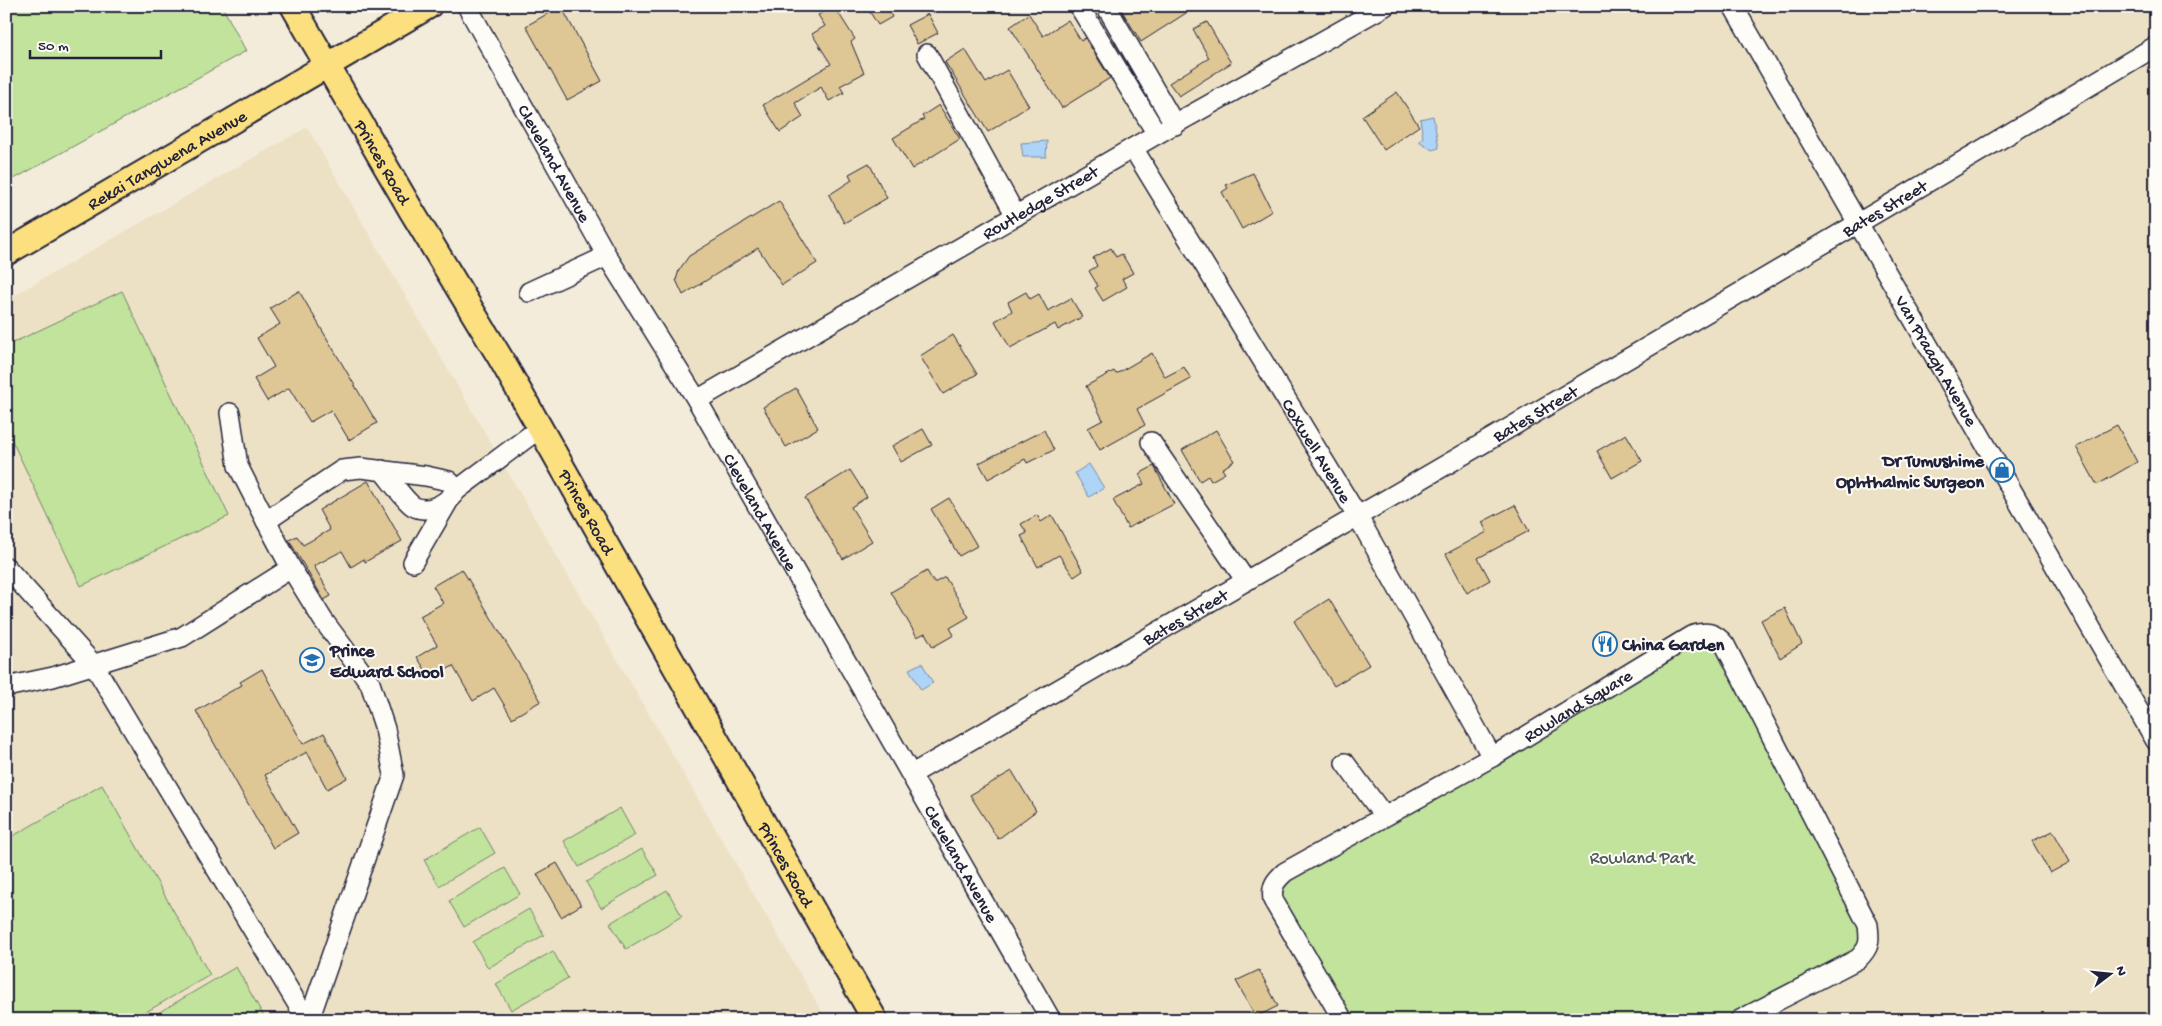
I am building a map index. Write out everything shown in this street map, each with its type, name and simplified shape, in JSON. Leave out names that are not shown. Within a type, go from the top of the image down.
[{"type":"main road","name":"Princes Road","points":[[293,6],[540,428],[875,1020]]},
{"type":"main road","name":"Rekai Tangwena Avenue","points":[[6,253],[326,64],[429,6]]},
{"type":"street","name":"Cleveland Avenue","points":[[466,6],[607,256],[697,400],[1051,1020]]},
{"type":"street","points":[[1079,6],[1157,134]]},
{"type":"street","points":[[1106,6],[1174,125]]},
{"type":"street","name":"Routledge Street","points":[[697,400],[1157,134],[1385,6]]},
{"type":"street","name":"Van Praagh Avenue","points":[[1733,6],[2156,741]]},
{"type":"street","name":"Bates Street","points":[[912,774],[1358,517],[1859,224],[2156,46]]},
{"type":"street","points":[[927,54],[1016,216]]},
{"type":"street","name":"Coxwell Avenue","points":[[1133,148],[1358,517],[1492,757]]},
{"type":"street","points":[[529,292],[607,256]]},
{"type":"street","points":[[230,413],[238,466],[266,521],[291,568],[323,620],[370,683],[386,729],[394,775],[308,1020]]},
{"type":"street","points":[[382,470],[413,506],[423,508],[434,507],[453,495],[540,428]]},
{"type":"street","points":[[1151,442],[1246,582]]},
{"type":"street","points":[[266,521],[342,470],[361,468],[382,470],[449,481],[453,495],[413,562]]},
{"type":"street","points":[[6,567],[94,665],[308,1020]]},
{"type":"street","points":[[6,688],[53,677],[182,638],[291,568]]},
{"type":"street","name":"Rowland Square","points":[[1343,1020],[1273,900],[1271,889],[1275,881],[1285,872],[1492,757],[1691,636],[1710,633],[1718,636],[1725,645],[1868,925],[1869,935],[1867,950],[1858,958],[1740,1020]]},
{"type":"street","points":[[1345,763],[1384,816]]},
{"type":"shaded area","points":[[476,6],[2156,6],[2156,1020],[1050,1020]]},
{"type":"shaded area","name":"Prince Edward School","points":[[307,127],[827,1020],[6,1020],[6,300]]},
{"type":"green space","points":[[6,6],[222,6],[246,51],[14,179],[6,165]]},
{"type":"green space","points":[[122,291],[229,516],[81,586],[6,428],[6,346]]},
{"type":"green space","name":"Rowland Park","points":[[1708,630],[1876,950],[1744,1020],[1346,1020],[1269,888]]},
{"type":"green space","points":[[102,785],[210,975],[132,1020],[6,1020],[6,840]]},
{"type":"green space","points":[[620,808],[635,835],[579,867],[564,841]]},
{"type":"green space","points":[[480,827],[495,853],[439,886],[424,860]]},
{"type":"green space","points":[[642,849],[658,875],[601,908],[586,882]]},
{"type":"green space","points":[[505,868],[520,894],[464,927],[449,901]]},
{"type":"green space","points":[[667,890],[682,916],[626,949],[610,923]]},
{"type":"green space","points":[[529,909],[544,935],[488,968],[473,942]]},
{"type":"green space","points":[[553,951],[568,978],[511,1010],[496,984]]},
{"type":"green space","points":[[236,967],[266,1020],[146,1020]]},
{"type":"water","points":[[1433,116],[1439,148],[1432,150],[1419,141],[1423,138],[1420,119]]},
{"type":"water","points":[[1047,141],[1046,157],[1023,157],[1021,143]]},
{"type":"water","points":[[1089,464],[1104,488],[1089,497],[1075,473]]},
{"type":"water","points":[[922,663],[933,683],[921,690],[909,669]]},
{"type":"building","points":[[561,6],[602,81],[567,100],[526,26]]},
{"type":"building","points":[[834,6],[855,39],[851,42],[864,73],[840,86],[844,93],[829,101],[821,87],[795,103],[803,117],[780,132],[763,105],[831,64],[812,34],[825,26],[818,15]]},
{"type":"building","points":[[866,6],[886,6],[892,17],[878,25]]},
{"type":"building","points":[[1119,6],[1197,6],[1141,42]]},
{"type":"building","points":[[928,14],[938,33],[917,44],[907,25]]},
{"type":"building","points":[[1029,14],[1043,36],[1068,20],[1081,41],[1085,38],[1110,78],[1062,108],[1010,27]]},
{"type":"building","points":[[1207,22],[1231,63],[1179,96],[1169,83],[1209,58],[1193,29]]},
{"type":"building","points":[[965,49],[986,83],[1007,70],[1029,106],[988,132],[945,62]]},
{"type":"building","points":[[1397,92],[1419,126],[1384,150],[1362,116]]},
{"type":"building","points":[[939,105],[960,139],[912,169],[893,138],[924,119],[922,116]]},
{"type":"building","points":[[869,163],[887,198],[844,223],[829,195],[852,180],[849,174]]},
{"type":"building","points":[[1253,173],[1272,211],[1242,229],[1222,192],[1228,188],[1226,185]]},
{"type":"building","points":[[779,201],[817,263],[782,285],[758,248],[683,295],[676,280],[679,270],[689,256]]},
{"type":"building","points":[[1111,248],[1116,257],[1122,254],[1133,273],[1122,279],[1127,287],[1103,301],[1095,288],[1098,286],[1089,271],[1097,266],[1093,258]]},
{"type":"building","points":[[299,291],[377,423],[349,440],[331,410],[310,422],[289,388],[267,401],[254,379],[274,367],[257,338],[280,324],[270,308]]},
{"type":"building","points":[[1026,292],[1030,299],[1039,294],[1048,311],[1071,298],[1082,317],[1058,330],[1055,324],[1010,348],[995,321],[1012,311],[1008,302]]},
{"type":"building","points":[[953,335],[977,374],[943,394],[920,356]]},
{"type":"building","points":[[1152,353],[1165,377],[1184,367],[1191,379],[1137,409],[1145,425],[1100,450],[1088,428],[1103,420],[1086,386],[1114,371],[1116,374]]},
{"type":"building","points":[[796,388],[818,428],[786,447],[763,407]]},
{"type":"building","points":[[2117,425],[2137,462],[2097,485],[2076,447]]},
{"type":"building","points":[[923,429],[932,445],[901,462],[892,446]]},
{"type":"building","points":[[1044,430],[1054,450],[1027,463],[1025,459],[988,479],[979,463]]},
{"type":"building","points":[[1216,430],[1234,461],[1222,469],[1225,473],[1211,481],[1208,476],[1200,481],[1182,450]]},
{"type":"building","points":[[1626,434],[1642,461],[1612,478],[1597,451]]},
{"type":"building","points":[[1154,466],[1174,504],[1128,528],[1113,500],[1144,484],[1139,474]]},
{"type":"building","points":[[850,470],[867,497],[851,507],[872,541],[843,559],[805,498]]},
{"type":"building","points":[[368,481],[402,541],[365,562],[364,559],[351,567],[342,551],[314,566],[331,596],[324,600],[289,540],[297,536],[303,545],[330,530],[319,510]]},
{"type":"building","points":[[949,498],[977,546],[959,556],[931,509]]},
{"type":"building","points":[[1515,505],[1529,531],[1478,558],[1490,580],[1467,593],[1446,554],[1487,532],[1482,522]]},
{"type":"building","points":[[1037,515],[1041,522],[1052,515],[1083,571],[1074,577],[1059,555],[1038,567],[1021,536],[1027,533],[1021,524]]},
{"type":"building","points":[[462,569],[541,701],[512,718],[494,688],[473,701],[453,666],[431,679],[417,657],[437,645],[420,616],[443,603],[433,586]]},
{"type":"building","points":[[927,571],[934,583],[945,577],[969,617],[950,628],[954,635],[933,647],[925,633],[917,637],[891,592]]},
{"type":"building","points":[[1329,599],[1369,665],[1334,686],[1294,621]]},
{"type":"building","points":[[1785,608],[1802,644],[1780,658],[1761,620]]},
{"type":"building","points":[[262,669],[303,744],[324,733],[347,778],[327,789],[307,752],[265,775],[298,833],[273,848],[196,711],[242,685],[240,682]]},
{"type":"building","points":[[1012,771],[1036,811],[998,839],[970,795]]},
{"type":"building","points":[[2053,831],[2070,862],[2050,873],[2032,841]]},
{"type":"building","points":[[557,863],[581,905],[561,917],[537,874]]},
{"type":"building","points":[[1259,970],[1278,1006],[1256,1017],[1236,981]]},
{"type":"place","name":"Dr Tumushime Ophthalmic Surgeon","points":[[2002,470]]},
{"type":"place","name":"China Garden","points":[[1605,644]]},
{"type":"place","name":"Prince Edward School","points":[[312,660]]}]
